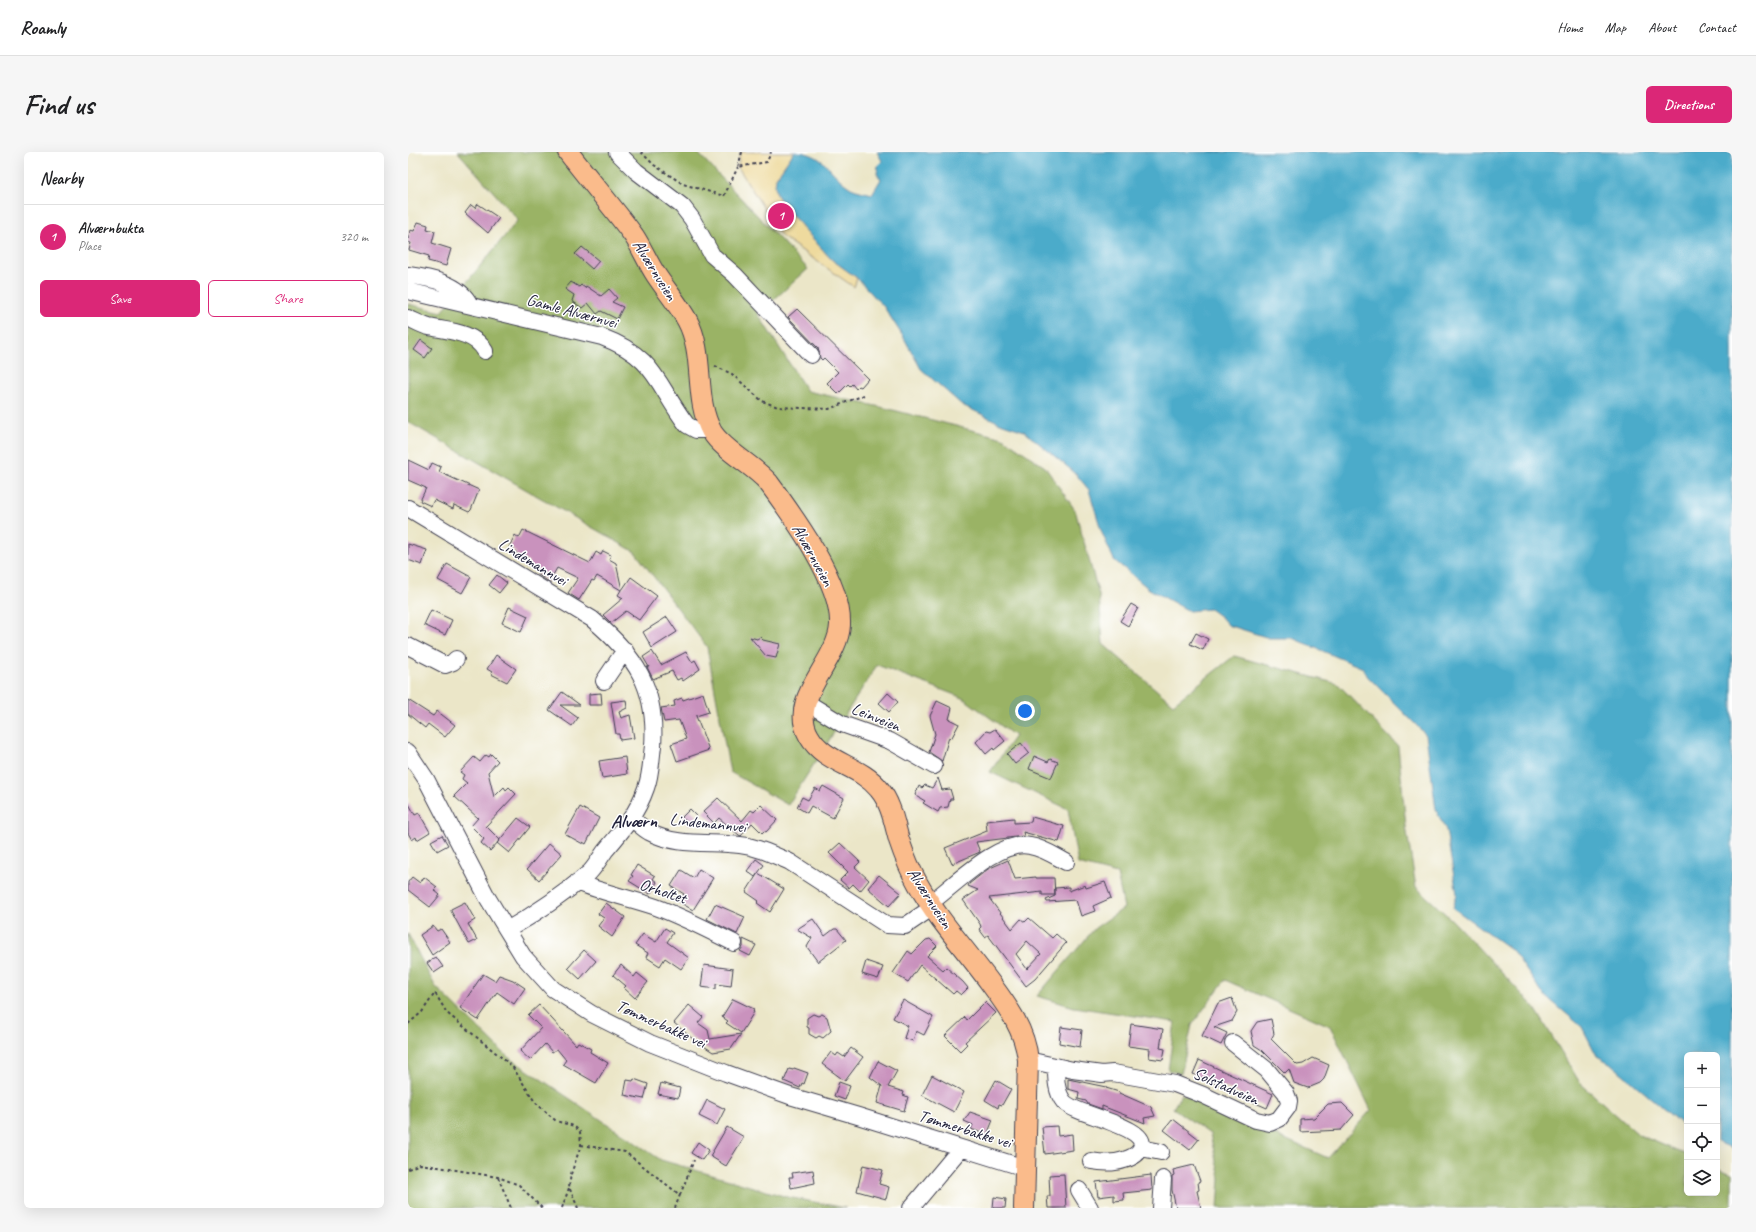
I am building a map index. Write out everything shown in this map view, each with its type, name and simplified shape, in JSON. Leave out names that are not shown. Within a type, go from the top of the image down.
[{"type":"main road","name":"Alværnveien","points":[[568,152],[639,244],[655,273],[687,320],[694,336],[702,403],[711,430],[717,439],[760,473],[768,482],[812,549],[833,590],[840,615],[839,636],[831,655],[812,685],[806,702],[804,724],[814,745],[826,755],[864,774],[882,792],[889,805],[910,868],[932,905],[1011,1012],[1024,1039],[1028,1060],[1024,1208]]},
{"type":"street","points":[[617,152],[636,171],[682,206],[692,219],[712,255],[735,275],[811,355]]},
{"type":"street","points":[[408,275],[426,278],[457,290],[465,296],[470,305]]},
{"type":"street","name":"Gamle Alværnvei","points":[[408,290],[602,337],[617,343],[638,356],[652,371],[687,425],[696,430],[711,430]]},
{"type":"street","points":[[408,318],[424,326],[444,329],[473,338],[482,346],[485,352]]},
{"type":"street","name":"Lindemannvei","points":[[408,508],[494,562],[592,619],[616,639],[625,650],[646,686],[651,702],[654,724],[651,766],[647,786],[632,819],[647,832],[661,838],[675,841],[742,845],[775,855],[790,862],[887,925],[905,926],[932,905],[975,867],[1012,847],[1029,846],[1066,862]]},
{"type":"street","points":[[408,646],[445,666],[456,659]]},
{"type":"street","points":[[604,680],[625,650]]},
{"type":"street","name":"Leinveien","points":[[806,702],[842,724],[890,740],[934,766]]},
{"type":"street","name":"Tømmerbakke vei","points":[[408,752],[426,779],[487,897],[507,930],[523,956],[553,989],[592,1014],[650,1043],[790,1096],[1025,1168]]},
{"type":"street","points":[[507,930],[577,882],[590,871],[632,819]]},
{"type":"street","name":"Orholtet","points":[[577,882],[600,892],[654,906],[686,918],[734,943]]},
{"type":"street","name":"Solstadveien","points":[[1028,1060],[1056,1067],[1160,1081],[1203,1095],[1256,1120],[1270,1123],[1279,1120],[1288,1108],[1289,1101],[1286,1093],[1266,1070],[1233,1043]]},
{"type":"street","points":[[1056,1067],[1059,1093],[1067,1105],[1080,1112],[1118,1125],[1137,1134],[1142,1139],[1141,1148],[1134,1156],[1119,1162],[1091,1161]]},
{"type":"street","points":[[912,1208],[961,1148]]},
{"type":"street","points":[[1141,1148],[1161,1152]]},
{"type":"street","points":[[1160,1208],[1163,1179]]},
{"type":"street","points":[[1079,1190],[1090,1208]]},
{"type":"path","points":[[641,152],[654,165],[683,184],[724,196],[738,168],[742,152]]},
{"type":"path","points":[[738,168],[767,162],[771,152]]},
{"type":"path","points":[[696,346],[715,367],[732,374],[762,401],[778,407],[829,409],[864,395]]},
{"type":"path","points":[[408,1024],[422,1012],[435,993],[447,1013],[512,1066],[535,1102],[556,1121],[574,1126],[580,1132],[581,1145],[571,1174],[569,1188],[562,1208]]},
{"type":"path","points":[[581,1145],[625,1152],[680,1195]]},
{"type":"path","points":[[675,1208],[694,1160]]},
{"type":"path","points":[[408,1169],[420,1164],[498,1177],[519,1185],[542,1208]]},
{"type":"path","points":[[498,1177],[511,1208]]},
{"type":"path","points":[[569,1188],[578,1208]]},
{"type":"green space","points":[[458,152],[697,152],[808,269],[758,314],[807,391],[885,408],[1003,438],[1045,467],[1075,510],[1099,595],[1103,644],[1173,704],[1234,656],[1338,684],[1398,746],[1406,826],[1416,887],[1453,921],[1535,1008],[1580,1083],[1639,1135],[1684,1154],[1684,1196],[1720,1196],[1720,1169],[1732,1174],[1732,1208],[1218,1208],[1220,1178],[1210,1134],[1173,1108],[1182,1094],[1328,1158],[1371,1110],[1330,1026],[1225,980],[1192,1025],[1181,1074],[1168,1070],[1175,1022],[1074,1007],[1037,996],[1095,928],[1124,908],[1117,874],[1078,864],[1068,809],[990,772],[1015,736],[963,698],[877,665],[788,805],[730,772],[707,647],[635,552],[408,422],[408,304],[442,312],[518,220]]},
{"type":"green space","points":[[408,934],[435,986],[508,1057],[661,1160],[787,1197],[846,1208],[408,1208]]},
{"type":"sand","points":[[740,152],[794,152],[776,178],[785,207],[831,259],[857,278],[854,287],[781,236],[738,167]]},
{"type":"water","points":[[794,152],[805,153],[813,156],[826,165],[851,188],[872,194],[881,179],[877,174],[878,165],[882,161],[877,152],[1732,152],[1732,1148],[1720,1143],[1720,1052],[1684,1052],[1684,1126],[1610,1063],[1597,1056],[1582,1027],[1542,993],[1513,951],[1453,908],[1457,894],[1446,830],[1436,810],[1426,735],[1368,677],[1363,668],[1292,638],[1269,638],[1228,625],[1221,617],[1210,609],[1189,611],[1149,589],[1114,560],[1102,533],[1089,490],[1075,473],[1024,431],[1000,423],[962,405],[921,369],[904,338],[884,307],[857,278],[831,259],[785,207],[777,195],[775,186],[776,178]]},
{"type":"building","points":[[478,204],[499,218],[488,233],[465,213],[471,205],[475,208]]},
{"type":"building","points":[[418,222],[428,225],[427,229],[435,231],[432,243],[451,249],[446,266],[428,261],[429,256],[409,250],[411,243],[408,242],[410,230],[414,231]]},
{"type":"building","points":[[582,247],[599,261],[592,269],[575,254]]},
{"type":"building","points":[[571,282],[579,287],[581,285],[585,288],[586,286],[601,296],[609,289],[617,298],[612,302],[623,307],[617,319],[601,311],[597,314],[588,303],[582,308],[572,301],[574,295],[565,289]]},
{"type":"building","points":[[797,309],[868,379],[861,387],[859,386],[856,389],[852,384],[850,386],[848,384],[838,394],[827,383],[838,372],[824,358],[822,360],[820,358],[818,348],[788,317]]},
{"type":"building","points":[[421,340],[432,348],[425,358],[414,350]]},
{"type":"building","points":[[408,460],[429,470],[432,463],[441,467],[439,472],[479,490],[471,510],[469,512],[454,505],[453,509],[434,500],[431,506],[420,501],[426,488],[408,480]]},
{"type":"building","points":[[523,530],[590,563],[596,552],[601,555],[603,551],[611,555],[609,559],[616,563],[622,590],[631,577],[657,596],[639,620],[626,611],[611,623],[603,615],[623,598],[618,595],[621,590],[597,576],[594,581],[592,580],[579,600],[568,593],[578,578],[557,568],[549,582],[537,574],[539,570],[527,565],[529,562],[515,555],[516,552],[513,551],[514,549],[509,547],[515,535],[519,538]]},
{"type":"building","points":[[408,544],[427,550],[422,565],[408,560]]},
{"type":"building","points":[[447,564],[471,577],[462,593],[438,580]]},
{"type":"building","points":[[497,575],[507,583],[499,593],[489,585]]},
{"type":"building","points":[[1131,604],[1138,608],[1128,626],[1120,621]]},
{"type":"building","points":[[509,607],[528,616],[521,632],[502,623]]},
{"type":"building","points":[[431,610],[452,620],[445,635],[424,625]]},
{"type":"building","points":[[667,617],[677,632],[652,648],[643,632]]},
{"type":"building","points":[[1196,633],[1208,639],[1203,650],[1190,644]]},
{"type":"building","points":[[750,637],[757,639],[760,637],[763,640],[780,644],[776,658],[766,656]]},
{"type":"building","points":[[652,651],[661,665],[686,652],[692,662],[695,660],[700,669],[683,681],[681,678],[677,680],[672,671],[653,679],[647,667],[649,667],[643,657]]},
{"type":"building","points":[[496,655],[516,669],[507,682],[491,674],[492,672],[487,669]]},
{"type":"building","points":[[562,692],[580,705],[560,705],[578,718],[572,726],[549,710]]},
{"type":"building","points":[[601,693],[602,705],[589,705],[589,694]]},
{"type":"building","points":[[703,693],[709,712],[696,716],[709,750],[677,761],[671,744],[686,739],[679,720],[664,722],[661,708],[675,706],[674,701],[682,698],[683,700]]},
{"type":"building","points":[[888,693],[898,702],[889,712],[879,703]]},
{"type":"building","points":[[408,700],[433,716],[437,711],[455,725],[445,737],[428,724],[425,728],[408,714]]},
{"type":"building","points":[[626,700],[627,708],[619,712],[621,718],[630,715],[634,738],[620,740],[619,734],[616,734],[611,702]]},
{"type":"building","points":[[937,701],[952,708],[949,719],[959,724],[951,739],[949,737],[942,761],[929,752],[935,734],[930,716]]},
{"type":"building","points":[[995,729],[1005,741],[994,750],[993,748],[986,754],[976,742],[986,731],[990,732]]},
{"type":"building","points":[[1021,743],[1029,753],[1015,764],[1007,754]]},
{"type":"building","points":[[491,754],[498,761],[488,772],[494,797],[504,787],[506,790],[509,787],[516,794],[486,826],[500,840],[490,851],[481,843],[484,839],[471,826],[478,818],[454,796],[467,783],[462,779],[464,775],[460,772],[474,757],[480,762],[486,755],[489,757]]},
{"type":"building","points":[[1034,756],[1048,762],[1050,759],[1058,762],[1051,778],[1029,769]]},
{"type":"building","points":[[625,757],[627,774],[602,778],[599,761]]},
{"type":"building","points":[[938,778],[942,790],[950,789],[953,799],[950,799],[948,807],[940,808],[938,812],[923,803],[925,801],[915,795],[919,786],[922,788],[925,785],[932,788]]},
{"type":"building","points":[[823,786],[844,798],[833,818],[811,806],[807,813],[797,807],[802,797],[808,800],[815,788],[820,791]]},
{"type":"building","points":[[718,798],[742,821],[751,810],[754,812],[761,805],[777,820],[766,832],[764,831],[762,833],[752,823],[741,836],[719,818],[714,823],[703,812]]},
{"type":"building","points":[[408,802],[415,815],[419,813],[430,832],[417,840],[416,837],[412,840],[408,833]]},
{"type":"building","points":[[580,807],[599,818],[586,844],[583,842],[583,844],[565,834]]},
{"type":"building","points":[[690,809],[697,816],[690,825],[682,817]]},
{"type":"building","points":[[1032,817],[1064,826],[1059,842],[1023,832],[1024,836],[976,842],[980,852],[952,864],[945,848],[987,831],[986,821],[1014,818],[1014,823],[1031,822]]},
{"type":"building","points":[[518,818],[530,827],[509,853],[497,843]]},
{"type":"building","points":[[442,835],[448,845],[437,851],[431,841]]},
{"type":"building","points":[[549,843],[562,854],[539,880],[527,869]]},
{"type":"building","points":[[840,843],[860,862],[855,867],[869,880],[860,891],[853,884],[849,888],[840,880],[848,872],[829,853]]},
{"type":"building","points":[[756,859],[764,865],[755,877],[747,871]]},
{"type":"building","points":[[1008,860],[1015,879],[1036,877],[1054,878],[1055,895],[1042,895],[1042,892],[989,898],[1012,929],[1021,919],[1025,922],[1029,918],[1052,938],[1056,934],[1066,943],[1035,979],[1026,986],[988,935],[985,937],[979,929],[981,927],[980,924],[963,900],[978,890],[968,886],[988,869]],"holes":[[[1027,941],[1041,954],[1027,969],[1016,954]]]},
{"type":"building","points":[[637,865],[655,876],[653,879],[657,882],[650,894],[629,881],[633,876],[631,875]]},
{"type":"building","points":[[699,869],[713,878],[693,910],[679,902],[684,894],[671,886],[681,870],[694,878]]},
{"type":"building","points":[[758,873],[784,889],[770,912],[757,903],[759,901],[746,892]]},
{"type":"building","points":[[879,875],[901,893],[889,906],[868,888]]},
{"type":"building","points":[[412,877],[420,883],[424,877],[437,887],[434,890],[440,895],[430,907],[408,890],[408,882]]},
{"type":"building","points":[[1105,882],[1111,898],[1093,906],[1095,911],[1081,916],[1076,900],[1047,902],[1046,900],[1055,896],[1055,888],[1069,887],[1069,891],[1085,885],[1086,888]]},
{"type":"building","points":[[465,902],[475,920],[468,924],[477,940],[469,944],[451,911],[451,909]]},
{"type":"building","points":[[606,903],[625,917],[612,937],[598,926],[604,918],[598,914]]},
{"type":"building","points":[[715,904],[745,917],[737,934],[707,919]]},
{"type":"building","points":[[813,919],[825,936],[834,929],[837,929],[846,940],[818,962],[807,947],[812,938],[797,929]]},
{"type":"building","points":[[433,926],[437,931],[441,929],[450,942],[432,955],[420,935]]},
{"type":"building","points":[[665,928],[673,933],[667,942],[689,958],[681,969],[665,958],[660,966],[646,957],[648,953],[635,945],[643,934],[656,942]]},
{"type":"building","points":[[743,939],[756,945],[750,956],[740,951],[743,947]]},
{"type":"building","points":[[930,939],[937,946],[927,956],[943,970],[946,967],[963,982],[968,988],[961,995],[956,991],[953,994],[920,965],[908,982],[893,973],[908,951],[912,954],[926,940]]},
{"type":"building","points":[[584,950],[596,961],[580,979],[568,968]]},
{"type":"building","points":[[436,957],[443,967],[434,973],[427,963]]},
{"type":"building","points":[[866,961],[883,967],[878,979],[862,974]]},
{"type":"building","points":[[621,965],[634,977],[637,973],[648,982],[635,998],[624,988],[626,986],[613,975]]},
{"type":"building","points":[[704,965],[733,969],[731,986],[716,984],[716,989],[701,987]]},
{"type":"building","points":[[483,974],[495,981],[499,975],[513,980],[525,988],[514,1004],[497,992],[478,1020],[460,1008]]},
{"type":"building","points":[[1232,998],[1237,1012],[1232,1021],[1214,1027],[1227,1033],[1221,1045],[1202,1036],[1218,1003]]},
{"type":"building","points":[[733,999],[754,1009],[754,1012],[741,1033],[726,1023],[728,1021],[722,1017]]},
{"type":"building","points":[[903,1000],[933,1017],[924,1035],[916,1031],[913,1041],[904,1038],[908,1026],[893,1018]]},
{"type":"building","points":[[985,1002],[996,1013],[965,1042],[967,1044],[960,1051],[945,1036],[965,1017],[967,1020]]},
{"type":"building","points":[[539,1005],[576,1045],[578,1042],[591,1049],[590,1052],[608,1063],[596,1083],[563,1064],[566,1060],[557,1049],[552,1052],[545,1044],[530,1060],[520,1051],[541,1028],[528,1015]]},
{"type":"building","points":[[689,1005],[703,1017],[698,1023],[708,1030],[710,1039],[741,1034],[731,1049],[713,1052],[693,1039],[674,1023]]},
{"type":"building","points":[[813,1014],[818,1016],[822,1014],[827,1017],[831,1031],[823,1038],[819,1036],[816,1038],[809,1034],[807,1018]]},
{"type":"building","points":[[1271,1019],[1274,1034],[1271,1039],[1297,1065],[1303,1064],[1313,1058],[1329,1065],[1324,1079],[1320,1083],[1308,1088],[1294,1083],[1289,1069],[1285,1073],[1262,1050],[1254,1045],[1251,1031],[1257,1022]]},
{"type":"building","points":[[1131,1024],[1163,1029],[1160,1048],[1165,1049],[1163,1060],[1149,1058],[1150,1049],[1128,1046]]},
{"type":"building","points":[[1061,1027],[1082,1030],[1080,1047],[1059,1043]]},
{"type":"building","points":[[851,1048],[863,1057],[845,1081],[822,1064],[831,1052],[836,1056],[838,1053],[844,1057]]},
{"type":"building","points":[[1199,1060],[1273,1094],[1267,1108],[1244,1098],[1245,1096],[1193,1074]]},
{"type":"building","points":[[878,1061],[897,1071],[888,1087],[904,1092],[903,1095],[908,1097],[904,1111],[877,1103],[882,1086],[870,1077]]},
{"type":"building","points":[[794,1068],[808,1073],[804,1084],[802,1083],[800,1088],[784,1081],[789,1069],[793,1070]]},
{"type":"building","points":[[932,1075],[964,1092],[954,1112],[922,1095]]},
{"type":"building","points":[[634,1079],[648,1084],[644,1099],[624,1095],[627,1080],[633,1081]]},
{"type":"building","points":[[1068,1079],[1106,1087],[1119,1092],[1151,1107],[1155,1116],[1144,1118],[1145,1123],[1102,1106],[1102,1109],[1088,1104],[1086,1101],[1078,1099],[1079,1092],[1068,1089]]},
{"type":"building","points":[[996,1080],[1011,1089],[1002,1105],[999,1104],[998,1108],[985,1100]]},
{"type":"building","points":[[839,1082],[850,1086],[845,1100],[834,1096]]},
{"type":"building","points":[[661,1083],[680,1088],[678,1098],[658,1094]]},
{"type":"building","points":[[707,1100],[725,1109],[717,1125],[699,1116]]},
{"type":"building","points":[[1342,1103],[1354,1115],[1341,1130],[1300,1132],[1300,1119],[1314,1118],[1328,1104]]},
{"type":"building","points":[[970,1112],[993,1120],[987,1135],[971,1129],[973,1125],[964,1121]]},
{"type":"building","points":[[1173,1119],[1199,1139],[1190,1150],[1164,1130]]},
{"type":"building","points":[[1057,1126],[1058,1136],[1072,1134],[1073,1150],[1045,1154],[1042,1127]]},
{"type":"building","points":[[727,1127],[744,1137],[726,1166],[710,1156]]},
{"type":"building","points":[[698,1142],[709,1150],[702,1160],[691,1153]]},
{"type":"building","points":[[863,1165],[883,1170],[879,1184],[889,1187],[886,1199],[857,1191]]},
{"type":"building","points":[[1194,1165],[1200,1181],[1198,1182],[1199,1190],[1197,1191],[1201,1208],[1176,1208],[1172,1190],[1172,1176],[1174,1175],[1173,1170]]},
{"type":"building","points":[[813,1170],[815,1183],[791,1188],[789,1177],[793,1177],[792,1173]]},
{"type":"building","points":[[1064,1174],[1066,1208],[1048,1208],[1047,1196],[1050,1196],[1049,1175]]},
{"type":"building","points":[[1151,1175],[1152,1190],[1123,1193],[1124,1200],[1114,1201],[1114,1195],[1098,1197],[1096,1182]]},
{"type":"building","points":[[994,1197],[1006,1199],[1005,1208],[993,1208]]},
{"type":"place","name":"Alværnbukta","points":[[781,216]]},
{"type":"district","name":"Alværn","points":[[634,821]]}]
